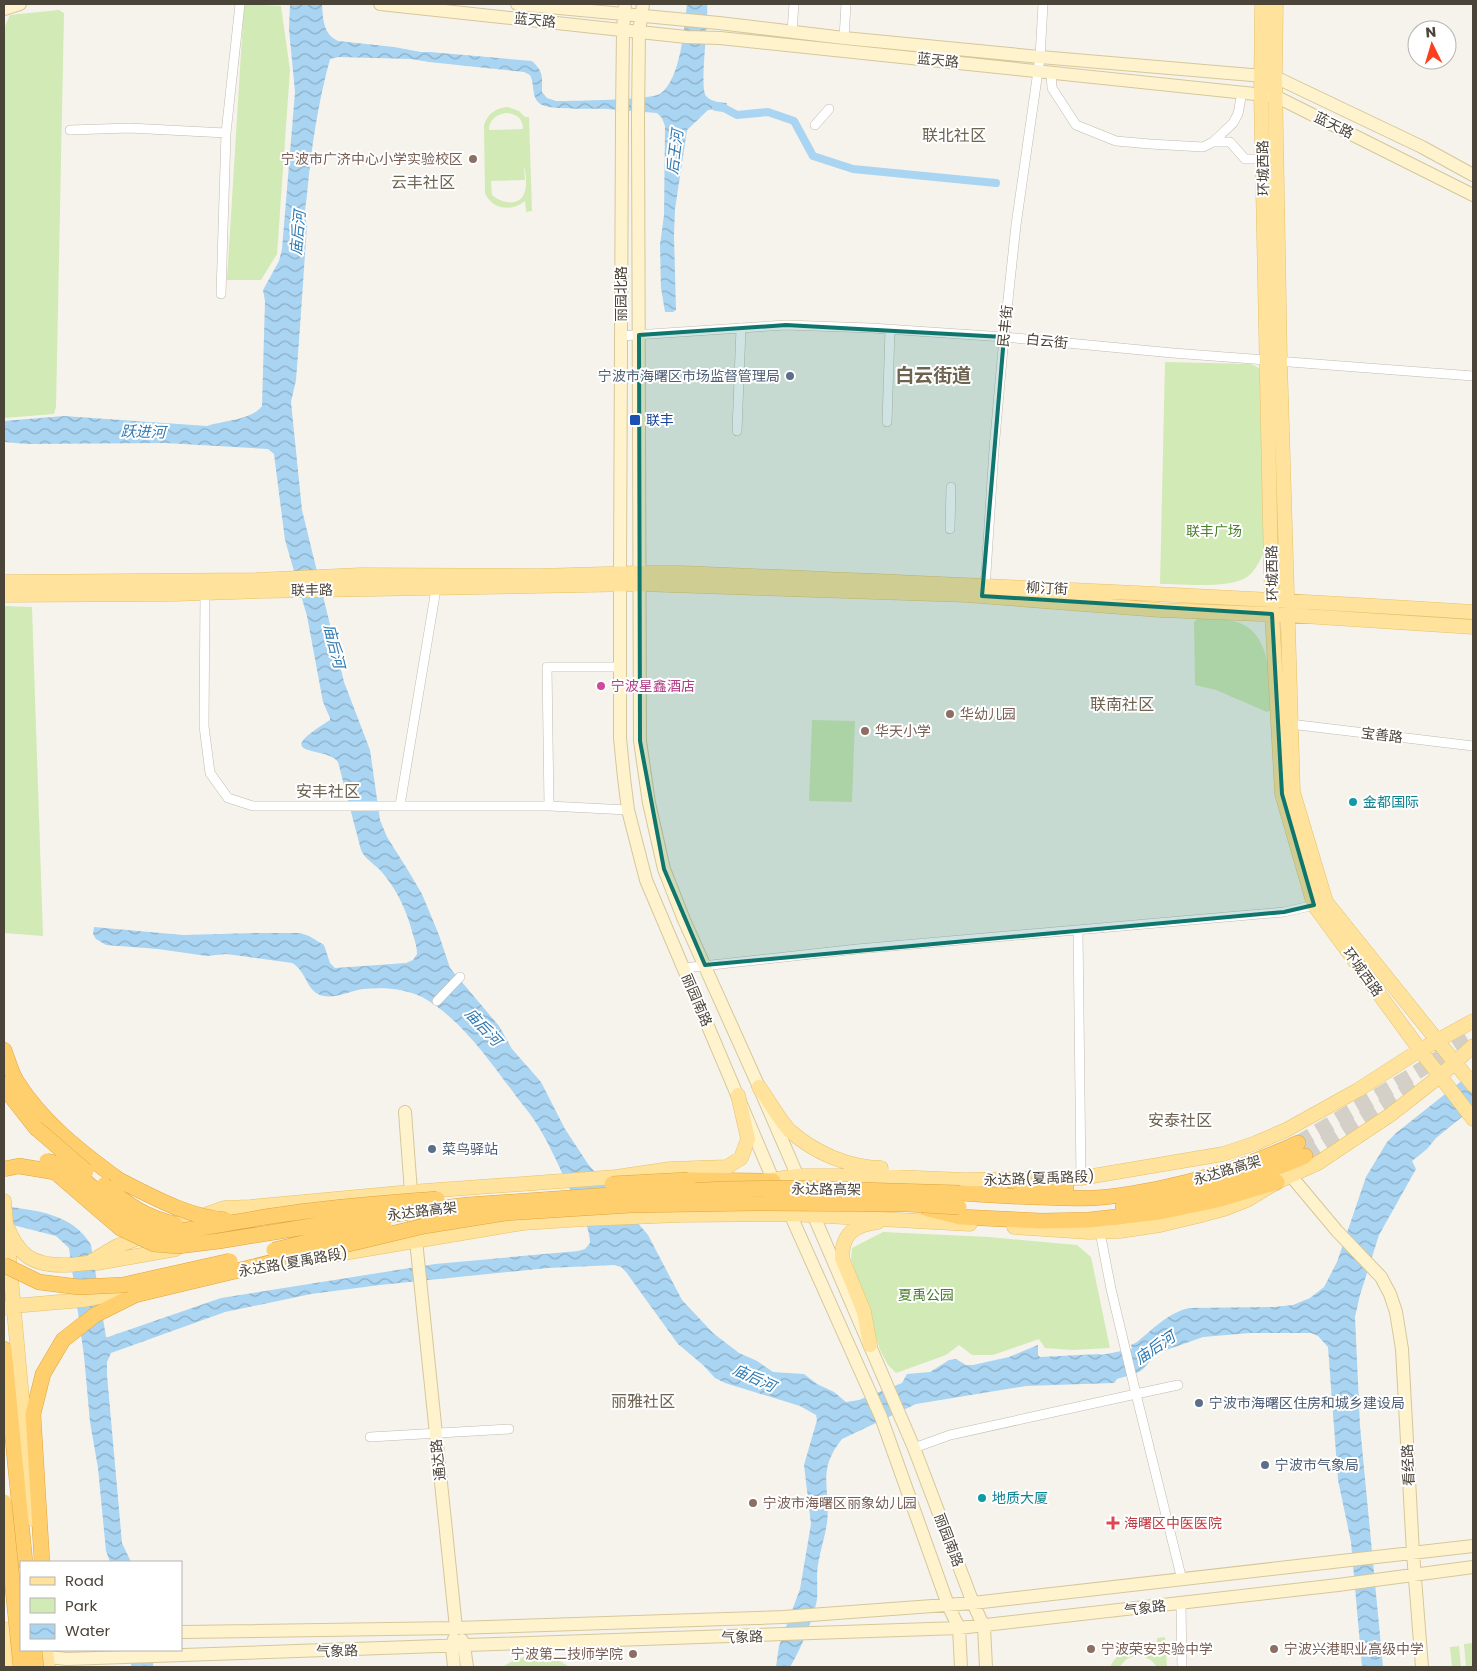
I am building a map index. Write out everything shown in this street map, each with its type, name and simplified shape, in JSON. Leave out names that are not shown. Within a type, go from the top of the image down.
[{"type":"highway","points":[[4,1050],[17,1081],[42,1114],[71,1144],[119,1180],[172,1206],[215,1219],[253,1222],[348,1220]]},
{"type":"highway","points":[[4,1084],[7,1091],[36,1128],[134,1209],[159,1220],[199,1229]]},
{"type":"highway","name":"永达路高架","points":[[348,1220],[467,1205],[725,1189],[799,1188],[961,1199],[1055,1213],[1093,1212],[1183,1196],[1225,1186],[1277,1168],[1301,1149],[1239,1168],[1169,1186],[1132,1194],[1094,1198],[1017,1197],[961,1199],[907,1204],[754,1202],[631,1205],[505,1213],[424,1226]]},
{"type":"highway","points":[[4,1162],[31,1158],[50,1161],[69,1169],[136,1224],[152,1229],[181,1232],[293,1213],[557,1188],[688,1180],[773,1181]]},
{"type":"highway","points":[[4,1169],[19,1166],[55,1172],[120,1228],[154,1244],[178,1246],[348,1220]]},
{"type":"highway","points":[[1010,1180],[1049,1188],[1098,1188],[1178,1174],[1239,1168]]},
{"type":"highway","points":[[961,1199],[1042,1221],[1089,1220],[1160,1212],[1217,1200],[1276,1182]]},
{"type":"highway","points":[[7,1271],[39,1282],[79,1287],[123,1285],[348,1232],[385,1226],[424,1226]]},
{"type":"highway","points":[[42,1561],[32,1414],[43,1374],[63,1340],[95,1315],[135,1295],[424,1226]]},
{"type":"highway","points":[[4,1349],[25,1561]]},
{"type":"highway","points":[[4,1502],[21,1667]]},
{"type":"highway","points":[[36,1667],[43,1656]]},
{"type":"main road","name":"环城西路","points":[[1262,4],[1268,76],[1275,96],[1274,361],[1280,600],[1288,615],[1293,792],[1320,903],[1470,1081]]},
{"type":"main road","name":"环城西路","points":[[1274,361],[1262,159],[1261,94],[1268,76],[1276,4]]},
{"type":"main road","name":"联丰路","points":[[4,595],[204,593],[259,585],[360,575],[538,576],[620,579]]},
{"type":"main road","name":"柳汀街","points":[[620,579],[639,578],[1280,600],[1473,612]]},
{"type":"main road","name":"联丰路","points":[[4,582],[436,589],[620,579]]},
{"type":"main road","name":"柳汀街","points":[[984,591],[1160,610],[1272,614],[1473,627]]},
{"type":"main road","name":"环城西路","points":[[1280,600],[1272,614],[1282,794],[1320,903],[1420,1050],[1473,1119]]},
{"type":"main road","name":"永达路(夏禹路段)","points":[[572,1186],[629,1189],[773,1181],[798,1176],[870,1176],[961,1199],[1010,1180],[1081,1178],[1223,1154],[1286,1130],[1358,1090],[1420,1050],[1473,1021]]},
{"type":"main road","points":[[790,1214],[1100,1232],[1160,1225],[1224,1209],[1247,1200],[1276,1182],[1318,1163],[1390,1115],[1440,1076],[1473,1046]]},
{"type":"main road","points":[[759,1087],[790,1130],[824,1155],[864,1168],[918,1170],[961,1199]]},
{"type":"main road","points":[[6,1224],[11,1237],[24,1255],[33,1260],[67,1265],[93,1263],[413,1208],[539,1194],[616,1177],[670,1169],[727,1167],[741,1158],[748,1139],[738,1096]]},
{"type":"main road","points":[[93,1263],[117,1246],[224,1208],[411,1192],[572,1186]]},
{"type":"main road","points":[[4,1202],[8,1307],[37,1561]]},
{"type":"main road","name":"永达路(夏禹路段)","points":[[8,1307],[82,1300],[416,1240],[523,1223],[650,1216],[790,1214]]},
{"type":"main road","points":[[870,1345],[864,1312],[842,1258],[843,1243],[846,1236],[852,1230],[873,1223],[900,1220]]},
{"type":"main road","points":[[7,1271],[53,1272],[67,1265]]},
{"type":"main road","points":[[4,1629],[6,1655]]},
{"type":"street","points":[[4,9],[20,4]]},
{"type":"street","points":[[221,294],[226,133],[240,4]]},
{"type":"street","name":"蓝天路","points":[[380,4],[686,37],[720,38],[1275,96],[1473,195]]},
{"type":"street","name":"蓝天路","points":[[517,4],[642,10],[688,20],[844,38],[1268,76],[1422,147],[1473,175]]},
{"type":"street","points":[[792,32],[794,4]]},
{"type":"street","points":[[844,38],[846,4]]},
{"type":"street","name":"民丰街","points":[[984,591],[994,450],[1016,225],[1045,71],[1040,57],[1043,4]]},
{"type":"street","name":"丽园北路","points":[[620,579],[622,82],[625,9]]},
{"type":"street","name":"丽园北路","points":[[639,578],[638,118],[639,32],[642,10]]},
{"type":"street","points":[[1045,71],[1052,88],[1076,125],[1116,140],[1150,144],[1203,147],[1213,142],[1233,123],[1238,114],[1242,92]]},
{"type":"street","points":[[815,125],[829,110]]},
{"type":"street","points":[[70,130],[129,128],[226,133]]},
{"type":"street","points":[[1213,142],[1230,142],[1245,159],[1262,159]]},
{"type":"street","name":"白云街","points":[[620,336],[786,325],[1004,337],[1274,361],[1473,376]]},
{"type":"street","points":[[737,431],[741,328]]},
{"type":"street","points":[[887,422],[890,330]]},
{"type":"street","points":[[950,529],[951,487]]},
{"type":"street","name":"丽园南路","points":[[639,578],[640,741],[649,804],[664,869],[684,920],[798,1176],[813,1216],[914,1448],[973,1603],[984,1626],[986,1667]]},
{"type":"street","name":"丽园南路","points":[[620,579],[620,738],[628,810],[646,880],[773,1181],[790,1214],[881,1417],[948,1605],[959,1628],[961,1667]]},
{"type":"street","points":[[402,805],[436,589]]},
{"type":"street","points":[[204,593],[204,726],[210,773],[228,798],[253,806],[549,806],[628,810]]},
{"type":"street","points":[[549,806],[547,667],[620,667]]},
{"type":"street","name":"宝善路","points":[[1290,724],[1473,746]]},
{"type":"street","points":[[684,968],[857,949],[1284,912],[1320,903]]},
{"type":"street","points":[[1078,930],[1081,1178]]},
{"type":"street","points":[[437,1001],[460,977]]},
{"type":"street","name":"通达路","points":[[405,1112],[411,1192],[458,1647],[454,1667]]},
{"type":"street","name":"看经路","points":[[1291,1176],[1337,1230],[1381,1277],[1390,1294],[1396,1312],[1402,1349],[1414,1575],[1422,1667]]},
{"type":"street","points":[[1100,1232],[1132,1381],[1182,1580]]},
{"type":"street","points":[[914,1448],[950,1436],[1178,1385]]},
{"type":"street","points":[[370,1437],[509,1429]]},
{"type":"street","name":"气象路","points":[[182,1632],[456,1628],[783,1617],[973,1603],[1473,1546]]},
{"type":"street","name":"气象路","points":[[6,1655],[66,1659],[458,1647],[959,1628],[1182,1604],[1473,1567]]},
{"type":"street","points":[[1182,1604],[1182,1667]]},
{"type":"street","points":[[6,1655],[20,1643]]},
{"type":"street","name":"通达路","points":[[458,1647],[467,1667]]},
{"type":"highlighted area","points":[[786,325],[1004,337],[982,596],[1272,614],[1282,794],[1314,905],[1284,912],[705,965],[664,869],[640,741],[639,335]]},
{"type":"green space","points":[[244,4],[281,6],[290,70],[277,254],[261,280],[227,280]]},
{"type":"green space","points":[[59,10],[64,13],[56,407],[54,414],[4,418],[5,26],[10,15]]},
{"type":"green space","points":[[508,107],[519,111],[525,117],[529,117],[532,211],[526,212],[525,201],[514,207],[503,208],[497,206],[488,199],[485,193],[484,125],[490,114]],"holes":[[[505,113],[518,117],[522,122],[523,129],[489,130],[490,123],[494,118]],[[524,167],[526,188],[520,200],[506,202],[492,195],[491,181],[525,180]]]},
{"type":"green space","name":"联丰广场","points":[[1165,362],[1251,364],[1259,368],[1262,375],[1267,548],[1253,571],[1239,581],[1205,585],[1160,584]]},
{"type":"green space","points":[[4,606],[32,607],[43,936],[4,933]]},
{"type":"green space","points":[[1198,618],[1223,619],[1237,622],[1257,636],[1267,659],[1271,710],[1267,712],[1216,690],[1195,685],[1194,622]]},
{"type":"green space","points":[[812,720],[855,721],[852,802],[809,801]]},
{"type":"green space","name":"夏禹公园","points":[[883,1232],[989,1237],[1077,1245],[1091,1257],[1110,1348],[1072,1350],[1045,1348],[1039,1339],[993,1355],[972,1355],[959,1345],[946,1355],[896,1373],[888,1365],[880,1350],[851,1259],[852,1248]]},
{"type":"green space","points":[[1165,1637],[1167,1667],[1157,1667],[1149,1659],[1133,1656],[1128,1658],[1120,1667],[1110,1667],[1119,1655],[1130,1648],[1144,1647],[1158,1651],[1157,1638]]},
{"type":"green space","points":[[1473,1643],[1473,1667],[1466,1667],[1464,1644]]},
{"type":"green space","points":[[1459,1646],[1461,1667],[1452,1667],[1450,1647]]},
{"type":"green space","points":[[540,1655],[556,1659],[570,1667],[502,1667],[520,1658]]},
{"type":"water","points":[[290,4],[322,4],[327,30],[338,41],[421,52],[532,61],[540,72],[542,92],[547,98],[556,101],[627,99],[660,94],[667,87],[677,65],[683,39],[687,4],[707,4],[704,90],[706,96],[710,99],[727,103],[724,112],[718,109],[708,110],[687,130],[675,209],[676,310],[673,312],[665,312],[661,288],[660,245],[664,215],[665,126],[662,118],[657,113],[544,106],[535,97],[530,75],[524,72],[411,59],[338,57],[330,59],[316,126],[305,210],[307,225],[296,380],[291,402],[302,510],[344,682],[370,750],[380,820],[387,837],[422,894],[450,968],[499,1026],[512,1049],[541,1082],[565,1129],[588,1164],[648,1235],[682,1300],[713,1333],[739,1353],[757,1361],[773,1372],[804,1374],[817,1384],[834,1392],[846,1402],[859,1400],[902,1383],[907,1374],[930,1372],[949,1360],[956,1359],[966,1365],[973,1365],[1009,1357],[1038,1345],[1038,1355],[1040,1357],[1101,1355],[1132,1349],[1131,1345],[1161,1322],[1181,1310],[1189,1308],[1293,1305],[1310,1298],[1324,1287],[1337,1262],[1366,1177],[1387,1142],[1473,1072],[1473,1108],[1436,1138],[1427,1149],[1412,1161],[1416,1169],[1379,1235],[1355,1317],[1360,1426],[1383,1667],[1362,1667],[1351,1542],[1338,1480],[1328,1347],[1318,1336],[1311,1333],[1250,1333],[1203,1337],[1158,1353],[1141,1370],[1135,1374],[1117,1379],[1114,1383],[1026,1386],[916,1404],[842,1439],[834,1450],[827,1470],[827,1523],[818,1565],[817,1599],[813,1615],[790,1667],[776,1667],[779,1646],[800,1589],[811,1524],[804,1465],[817,1420],[816,1415],[800,1406],[725,1383],[715,1378],[678,1344],[626,1272],[621,1267],[614,1265],[548,1268],[311,1294],[225,1312],[111,1353],[107,1362],[107,1375],[122,1543],[131,1561],[110,1561],[106,1551],[98,1468],[90,1422],[84,1356],[69,1248],[56,1236],[13,1225],[4,1206],[53,1215],[74,1226],[83,1234],[91,1245],[106,1337],[221,1298],[435,1264],[578,1251],[585,1249],[590,1243],[584,1218],[552,1151],[532,1117],[494,1066],[461,1028],[449,1016],[422,997],[400,990],[378,988],[363,989],[335,996],[323,996],[311,988],[297,966],[292,963],[226,954],[207,956],[158,949],[106,945],[96,939],[93,934],[94,927],[183,935],[300,933],[324,945],[330,963],[335,968],[406,963],[413,960],[417,954],[408,917],[401,901],[386,877],[361,850],[338,762],[332,757],[302,746],[303,741],[312,732],[330,720],[330,718],[323,702],[307,616],[285,540],[274,454],[268,449],[165,443],[27,444],[4,442],[4,421],[64,416],[207,426],[245,417],[262,406],[265,301],[263,290],[279,261],[282,249],[295,92],[289,29]]},
{"type":"water","points":[[131,1651],[154,1651],[153,1667],[131,1667]]},
{"type":"waterway","points":[[716,107],[724,108],[737,115],[768,112],[794,121],[813,156],[853,169],[996,183]]},
{"type":"tunnel","points":[[1298,1143],[1414,1074],[1473,1036]]},
{"type":"tunnel","points":[[1305,1156],[1420,1082]]},
{"type":"place","name":"宁波市广济中心小学实验校区","points":[[473,159]]},
{"type":"place","name":"宁波市海曙区市场监督管理局","points":[[790,376]]},
{"type":"place","name":"联丰","points":[[635,420]]},
{"type":"place","name":"宁波星鑫酒店","points":[[601,686]]},
{"type":"place","name":"华幼儿园","points":[[950,714]]},
{"type":"place","name":"华天小学","points":[[865,731]]},
{"type":"place","name":"金都国际","points":[[1353,802]]},
{"type":"place","name":"菜鸟驿站","points":[[432,1149]]},
{"type":"place","name":"宁波市海曙区住房和城乡建设局","points":[[1199,1403]]},
{"type":"place","name":"宁波市气象局","points":[[1265,1465]]},
{"type":"place","name":"地质大厦","points":[[982,1498]]},
{"type":"place","name":"宁波市海曙区丽象幼儿园","points":[[753,1503]]},
{"type":"place","name":"海曙区中医医院","points":[[1113,1523]]},
{"type":"place","name":"宁波荣安实验中学","points":[[1091,1649]]},
{"type":"place","name":"宁波兴港职业高级中学","points":[[1274,1649]]},
{"type":"place","name":"宁波第二技师学院","points":[[633,1654]]},
{"type":"district","name":"联北社区","points":[[954,135]]},
{"type":"district","name":"云丰社区","points":[[423,182]]},
{"type":"district","name":"白云街道","points":[[933,375]]},
{"type":"district","name":"联南社区","points":[[1122,704]]},
{"type":"district","name":"安丰社区","points":[[328,791]]},
{"type":"district","name":"安泰社区","points":[[1180,1120]]},
{"type":"district","name":"丽雅社区","points":[[643,1401]]},
{"type":"water label","name":"后王河","points":[[675,152]]},
{"type":"water label","name":"庙后河","points":[[298,233]]},
{"type":"water label","name":"跃进河","points":[[143,432]]},
{"type":"water label","name":"庙后河","points":[[334,646]]},
{"type":"water label","name":"庙后河","points":[[483,1027]]},
{"type":"water label","name":"庙后河","points":[[1155,1348]]},
{"type":"water label","name":"庙后河","points":[[754,1378]]}]
